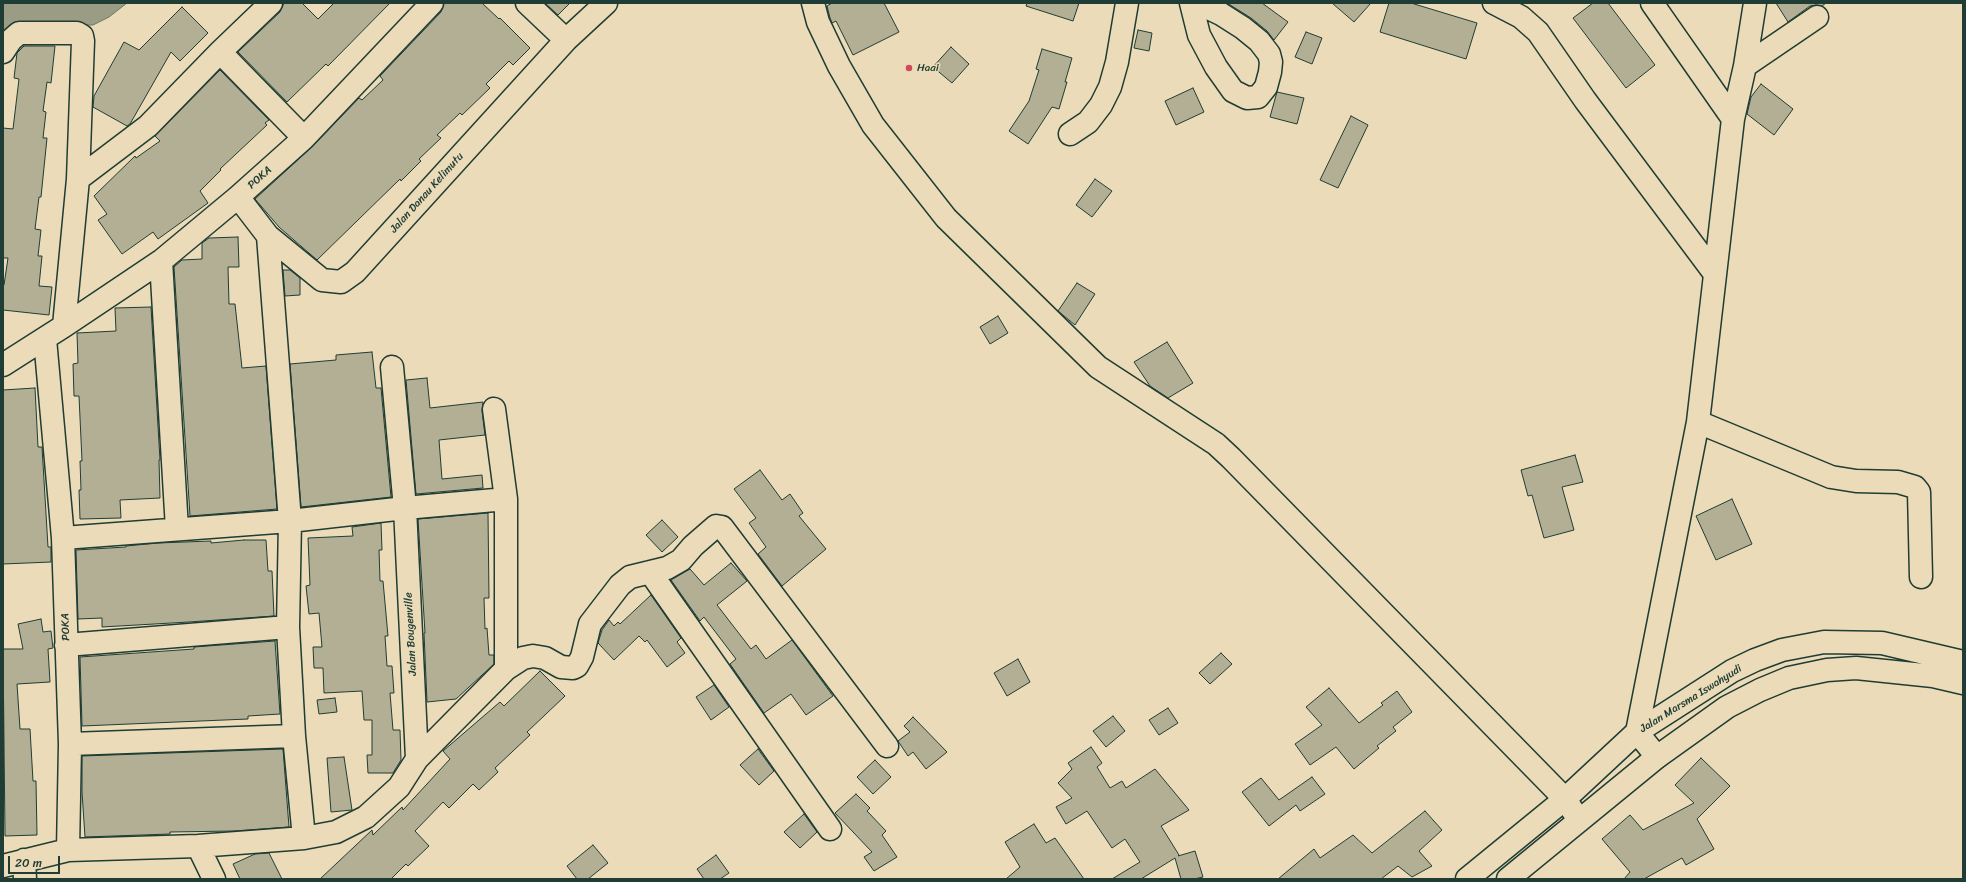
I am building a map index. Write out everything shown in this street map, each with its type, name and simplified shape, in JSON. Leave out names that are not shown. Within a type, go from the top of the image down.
[{"type":"main road","points":[[78,179],[148,126],[220,52],[271,3]]},
{"type":"main road","name":"POKA","points":[[3,365],[45,339],[160,261],[238,197],[304,138],[432,3]]},
{"type":"main road","points":[[527,3],[566,40]]},
{"type":"main road","name":"Jalan Danau Kelimutu","points":[[238,197],[268,236],[322,280],[341,282],[355,272],[566,40],[606,3]]},
{"type":"main road","points":[[814,3],[818,22],[839,66],[873,125],[946,218],[1098,367],[1221,449],[1565,799],[1579,820]]},
{"type":"main road","points":[[1070,134],[1088,122],[1110,87],[1117,62],[1127,3]]},
{"type":"main road","points":[[1191,3],[1200,35],[1216,67],[1233,91],[1247,98],[1258,97],[1266,87],[1270,72],[1271,62],[1269,54],[1259,41],[1243,28],[1221,14],[1198,3]]},
{"type":"main road","points":[[1494,3],[1521,16],[1538,32],[1585,100],[1715,274]]},
{"type":"main road","points":[[1652,3],[1733,119]]},
{"type":"main road","points":[[1657,757],[1637,732],[1698,422],[1733,119],[1745,66],[1755,3]]},
{"type":"main road","points":[[1745,66],[1817,17]]},
{"type":"main road","points":[[3,52],[11,40],[19,33],[77,33],[82,36],[78,179],[64,326]]},
{"type":"main road","points":[[220,52],[304,138]]},
{"type":"main road","points":[[268,236],[290,521],[288,627],[294,736],[304,838]]},
{"type":"main road","points":[[160,261],[177,529]]},
{"type":"main road","name":"POKA","points":[[45,339],[63,538],[70,744],[68,850]]},
{"type":"main road","name":"Jalan Bougenville","points":[[392,367],[405,508],[417,759]]},
{"type":"main road","points":[[494,409],[506,499],[506,669]]},
{"type":"main road","points":[[1698,422],[1811,471],[1831,477],[1856,481],[1898,482],[1915,487],[1918,492],[1921,577]]},
{"type":"main road","points":[[63,538],[290,521],[405,508],[506,499]]},
{"type":"main road","points":[[3,866],[24,870],[68,850],[198,846],[304,838],[336,832],[366,817],[399,786],[417,759],[506,669],[523,658],[533,656],[545,658],[561,667],[573,668],[577,666],[582,657],[590,624],[620,585],[630,577],[667,568],[676,562],[716,526],[722,527],[886,746]]},
{"type":"main road","points":[[650,572],[830,829]]},
{"type":"main road","points":[[66,645],[288,627]]},
{"type":"main road","name":"Jalan Marsma Iswahyudi","points":[[1467,879],[1565,799],[1637,732],[1732,672],[1755,660],[1782,650],[1824,642],[1882,643],[1963,662]]},
{"type":"main road","points":[[1508,879],[1657,757],[1727,707],[1760,690],[1789,678],[1827,670],[1856,668],[1933,676],[1963,683]]},
{"type":"main road","points":[[70,744],[294,736]]},
{"type":"main road","points":[[198,846],[214,879]]},
{"type":"shaded area","points":[[3,3],[127,3],[109,17],[93,25],[70,25],[3,41]]},
{"type":"building","points":[[284,3],[302,3],[318,19],[334,3],[390,3],[328,66],[326,64],[287,102],[238,52],[280,12]]},
{"type":"building","points":[[444,3],[482,3],[499,19],[500,18],[530,48],[513,65],[509,61],[486,84],[490,88],[462,115],[460,113],[437,135],[441,138],[419,159],[421,161],[401,181],[400,179],[317,260],[279,227],[255,199],[312,147],[359,98],[362,100],[383,80],[380,76],[441,12]]},
{"type":"building","points":[[545,3],[570,3],[558,15]]},
{"type":"building","points":[[832,3],[884,3],[899,32],[853,55],[836,21],[832,23],[827,6]]},
{"type":"building","points":[[1027,3],[1079,3],[1073,21],[1026,6]]},
{"type":"building","points":[[1227,3],[1262,3],[1288,22],[1274,40],[1267,31],[1251,18]]},
{"type":"building","points":[[1332,3],[1371,3],[1354,22]]},
{"type":"building","points":[[1389,3],[1411,3],[1477,23],[1466,59],[1380,32]]},
{"type":"building","points":[[1593,3],[1608,3],[1655,65],[1626,88],[1573,18]]},
{"type":"building","points":[[1776,3],[1826,3],[1822,6],[1810,6],[1788,22]]},
{"type":"building","points":[[182,7],[208,33],[180,61],[171,52],[130,124],[127,126],[93,107],[94,96],[124,42],[139,50]]},
{"type":"building","points":[[1138,30],[1152,33],[1149,51],[1134,48]]},
{"type":"building","points":[[1306,32],[1322,38],[1312,64],[1295,57]]},
{"type":"building","points":[[24,46],[55,46],[51,83],[47,82],[43,111],[46,112],[43,138],[47,138],[41,197],[39,197],[35,229],[41,230],[38,256],[42,256],[39,286],[52,287],[49,315],[3,310],[3,285],[8,258],[3,258],[3,128],[13,129],[19,79],[14,78],[17,53]]},
{"type":"building","points":[[951,47],[969,64],[952,83],[933,67]]},
{"type":"building","points":[[1042,49],[1072,58],[1059,109],[1052,107],[1028,144],[1009,131],[1029,101],[1039,70],[1036,69]]},
{"type":"building","points":[[220,70],[269,120],[265,123],[267,125],[220,169],[221,170],[200,191],[208,203],[158,239],[153,232],[122,254],[98,220],[107,214],[94,196],[135,156],[136,158],[160,141],[155,136]]},
{"type":"building","points":[[1761,84],[1793,109],[1774,135],[1747,114],[1751,97]]},
{"type":"building","points":[[1193,88],[1204,112],[1176,125],[1165,101]]},
{"type":"building","points":[[1277,92],[1304,98],[1297,124],[1270,117]]},
{"type":"building","points":[[1351,116],[1368,125],[1338,188],[1320,180]]},
{"type":"building","points":[[1095,179],[1112,191],[1092,217],[1076,205]]},
{"type":"building","points":[[238,237],[239,267],[228,267],[229,304],[235,304],[242,368],[266,366],[277,509],[190,516],[174,267],[182,260],[202,259],[202,243],[209,238]]},
{"type":"building","points":[[283,270],[290,270],[300,278],[300,295],[285,296]]},
{"type":"building","points":[[1077,283],[1095,294],[1075,325],[1058,311]]},
{"type":"building","points":[[151,307],[160,460],[160,498],[120,500],[121,518],[80,519],[80,461],[82,461],[79,396],[74,396],[73,364],[78,363],[77,333],[116,331],[115,308]]},
{"type":"building","points":[[998,316],[1008,333],[990,344],[980,327]]},
{"type":"building","points":[[1167,342],[1193,383],[1168,398],[1150,386],[1134,362]]},
{"type":"building","points":[[372,352],[376,388],[381,388],[391,497],[301,507],[290,364],[336,360],[336,355]]},
{"type":"building","points":[[427,378],[430,408],[483,402],[482,411],[485,435],[439,440],[442,479],[482,475],[483,488],[416,494],[406,380]]},
{"type":"building","points":[[35,388],[38,447],[42,447],[48,547],[51,547],[51,562],[3,564],[3,390]]},
{"type":"building","points":[[1575,455],[1583,482],[1562,487],[1574,530],[1544,538],[1532,495],[1528,496],[1521,470]]},
{"type":"building","points":[[760,470],[782,500],[790,494],[803,513],[799,516],[826,549],[782,586],[758,554],[766,547],[749,523],[756,518],[734,489]]},
{"type":"building","points":[[1732,499],[1752,544],[1716,560],[1696,516]]},
{"type":"building","points":[[488,513],[489,598],[484,598],[485,629],[487,628],[489,655],[494,655],[494,664],[456,699],[427,702],[425,633],[418,519]]},
{"type":"building","points":[[662,520],[678,537],[662,552],[646,535]]},
{"type":"building","points":[[381,523],[382,550],[379,550],[380,581],[383,581],[388,636],[385,636],[387,666],[392,666],[394,693],[390,693],[393,730],[400,730],[401,760],[393,773],[368,773],[367,755],[372,755],[372,720],[364,720],[362,691],[324,693],[323,668],[314,668],[313,647],[322,647],[319,613],[309,614],[306,586],[310,585],[308,538],[353,536],[352,527]]},
{"type":"building","points":[[266,540],[268,571],[272,571],[274,616],[102,627],[102,618],[78,619],[76,550],[126,547],[158,543],[211,541],[211,543]]},
{"type":"building","points":[[731,563],[747,581],[717,605],[751,649],[756,645],[766,659],[792,640],[833,696],[806,715],[791,694],[764,713],[730,664],[736,659],[704,617],[700,621],[671,580],[690,569],[704,585]]},
{"type":"building","points":[[651,595],[681,638],[677,642],[685,653],[667,667],[647,640],[645,642],[639,636],[614,660],[598,643],[602,630],[609,620],[614,626],[618,622],[620,624]]},
{"type":"building","points":[[41,619],[43,632],[51,631],[53,648],[48,649],[50,682],[17,684],[20,729],[30,729],[33,781],[36,781],[37,835],[5,836],[3,649],[23,649],[18,624]]},
{"type":"building","points":[[275,641],[280,714],[248,716],[248,719],[82,726],[80,657],[194,649],[194,647]]},
{"type":"building","points":[[1221,653],[1232,664],[1210,684],[1199,673]]},
{"type":"building","points":[[1018,659],[1030,682],[1007,696],[994,673]]},
{"type":"building","points":[[540,671],[565,696],[527,732],[530,735],[495,768],[498,772],[479,790],[473,784],[449,808],[443,802],[415,831],[429,846],[408,866],[406,864],[391,879],[320,879],[372,830],[373,835],[402,807],[403,810],[450,759],[443,751],[500,702],[504,706]]},
{"type":"building","points":[[714,685],[729,707],[711,720],[696,697]]},
{"type":"building","points":[[1329,688],[1359,723],[1383,705],[1381,703],[1397,691],[1412,712],[1393,727],[1396,731],[1377,746],[1379,748],[1354,769],[1336,747],[1310,765],[1295,744],[1322,725],[1306,707]]},
{"type":"building","points":[[335,698],[337,712],[319,714],[317,700]]},
{"type":"building","points":[[1168,708],[1178,723],[1159,735],[1149,720]]},
{"type":"building","points":[[1113,716],[1125,731],[1106,747],[1093,731]]},
{"type":"building","points":[[913,717],[947,752],[926,769],[913,752],[908,756],[898,741],[910,732],[904,726]]},
{"type":"building","points":[[1091,747],[1102,763],[1097,767],[1110,788],[1122,781],[1126,788],[1155,769],[1189,810],[1161,826],[1179,855],[1178,856],[1195,851],[1203,877],[1181,879],[1175,858],[1141,879],[1112,879],[1140,862],[1125,839],[1112,848],[1087,811],[1066,824],[1056,807],[1072,798],[1058,783],[1072,769],[1068,763]]},
{"type":"building","points":[[283,749],[289,827],[234,831],[170,832],[170,834],[85,837],[82,792],[82,756]]},
{"type":"building","points":[[758,749],[774,771],[759,785],[740,765]]},
{"type":"building","points":[[344,757],[352,810],[331,812],[327,758]]},
{"type":"building","points":[[1701,758],[1730,786],[1697,819],[1714,849],[1686,865],[1682,858],[1644,879],[1624,879],[1630,872],[1602,839],[1630,815],[1643,830],[1694,803],[1675,785]]},
{"type":"building","points":[[875,760],[891,777],[873,794],[857,777]]},
{"type":"building","points":[[1312,777],[1325,794],[1300,811],[1296,805],[1269,826],[1242,792],[1261,778],[1279,800]]},
{"type":"building","points":[[856,794],[870,808],[867,811],[886,831],[882,835],[897,857],[874,871],[864,857],[872,852],[835,813]]},
{"type":"building","points":[[1425,811],[1442,830],[1419,851],[1432,866],[1412,877],[1398,866],[1381,879],[1278,879],[1314,849],[1320,858],[1353,835],[1372,853]]},
{"type":"building","points":[[804,814],[817,832],[800,848],[784,832]]},
{"type":"building","points":[[1034,824],[1046,843],[1055,838],[1084,879],[1006,879],[1020,867],[1005,842]]},
{"type":"building","points":[[593,845],[608,863],[588,879],[577,879],[567,866]]},
{"type":"building","points":[[269,853],[282,879],[240,879],[233,864],[255,854]]},
{"type":"building","points":[[716,855],[729,873],[720,879],[704,879],[697,869]]},
{"type":"place","name":"Haai","points":[[909,68]]}]
